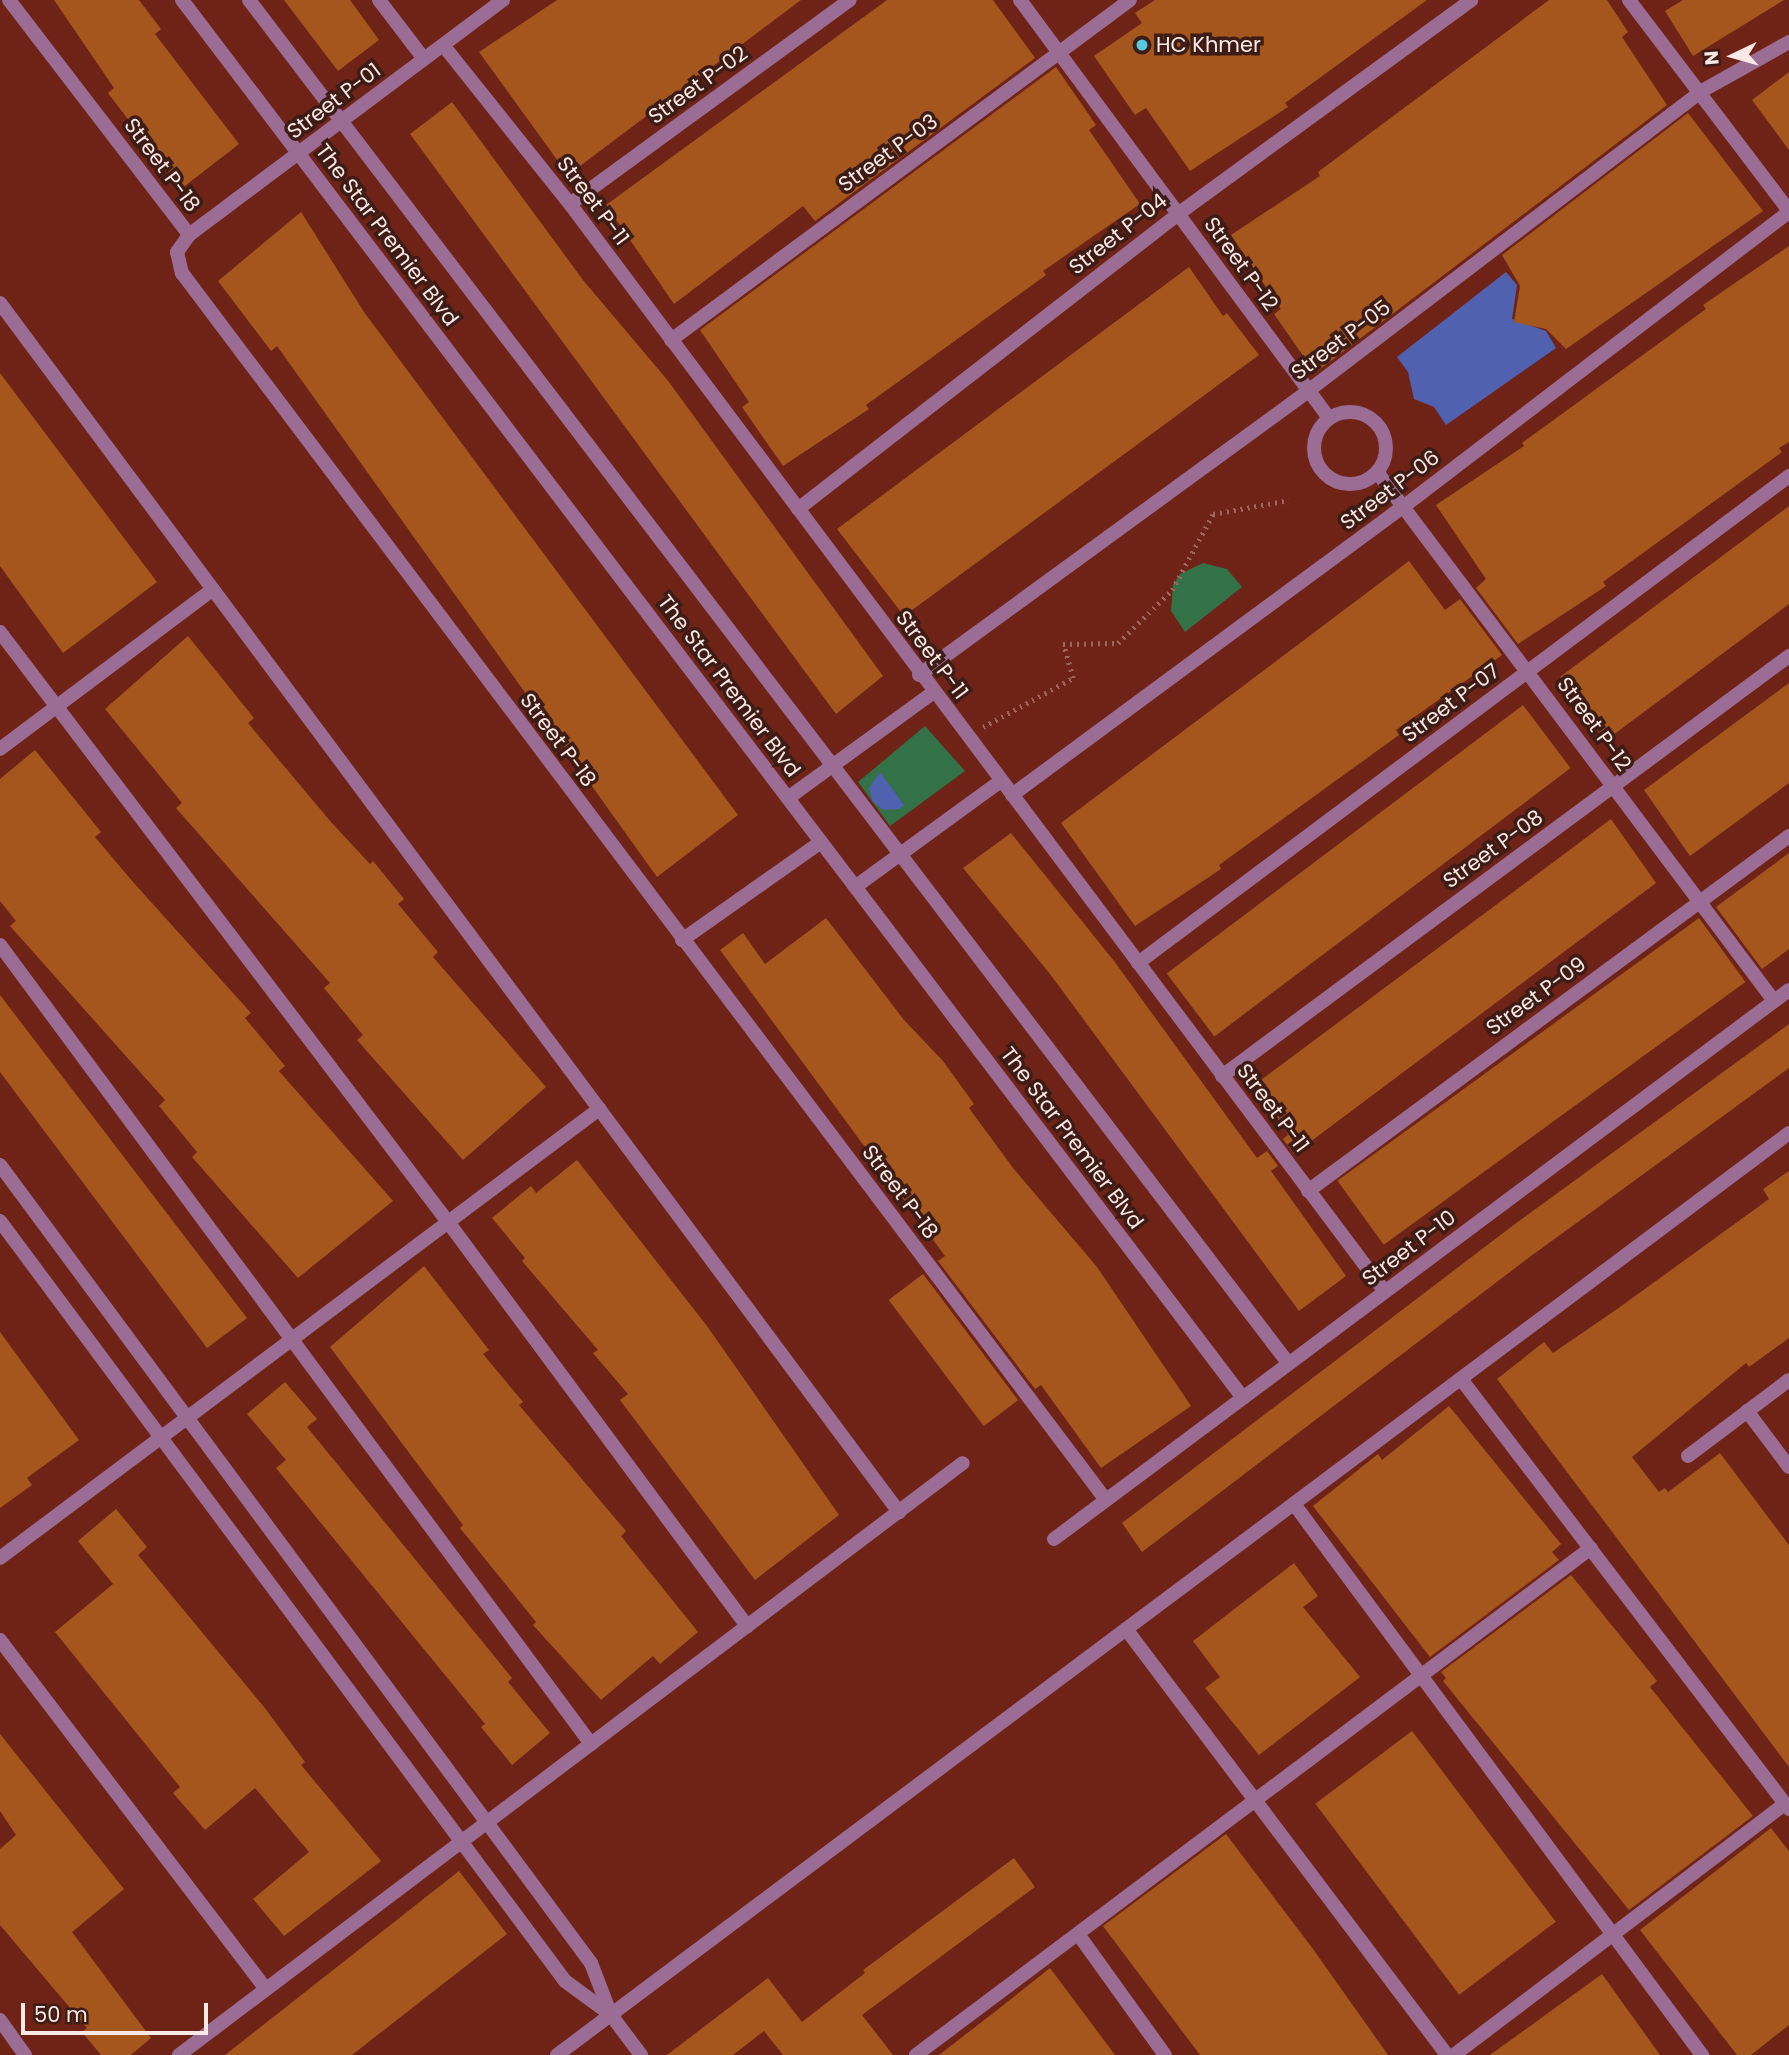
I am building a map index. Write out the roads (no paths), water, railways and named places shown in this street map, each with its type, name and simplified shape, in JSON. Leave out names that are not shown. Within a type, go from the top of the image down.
[{"type":"street","name":"Street P-18","points":[[9,0],[189,235],[177,252],[182,273],[1106,1500]]},
{"type":"street","name":"The Star Premier Blvd","points":[[183,0],[1243,1398]]},
{"type":"street","name":"The Star Premier Blvd","points":[[249,0],[1288,1363]]},
{"type":"street","points":[[379,0],[424,59]]},
{"type":"street","name":"Street P-01","points":[[189,235],[503,0]]},
{"type":"street","name":"Street P-02","points":[[570,204],[850,0]]},
{"type":"street","name":"Street P-12","points":[[1020,0],[1329,418]]},
{"type":"street","name":"Street P-03","points":[[671,340],[1130,0]]},
{"type":"street","name":"Street P-04","points":[[798,509],[1178,214],[1471,0]]},
{"type":"street","points":[[1629,0],[1789,212]]},
{"type":"street","name":"Street P-05","points":[[919,675],[1308,391],[1700,92],[1789,42]]},
{"type":"street","name":"Street P-11","points":[[443,45],[570,204],[919,675],[1385,1292]]},
{"type":"street","name":"Street P-06","points":[[1012,795],[1403,508],[1789,212]]},
{"type":"street","points":[[0,303],[899,1512]]},
{"type":"street","points":[[1345,412],[1362,414],[1377,424],[1385,439],[1385,457],[1377,472],[1363,482],[1345,485],[1329,479],[1317,465],[1314,448],[1317,432],[1329,418],[1345,412]]},
{"type":"street","name":"Street P-12","points":[[1377,472],[1529,671],[1774,1002]]},
{"type":"street","name":"Street P-07","points":[[1138,963],[1789,476]]},
{"type":"street","points":[[0,749],[213,589]]},
{"type":"street","points":[[0,632],[448,1222],[747,1626]]},
{"type":"street","name":"Street P-08","points":[[1222,1076],[1789,656]]},
{"type":"street","points":[[788,798],[934,692]]},
{"type":"street","points":[[855,887],[1001,781]]},
{"type":"street","name":"Street P-09","points":[[1308,1191],[1789,836]]},
{"type":"street","points":[[682,940],[821,842]]},
{"type":"street","points":[[0,945],[591,1744]]},
{"type":"street","name":"Street P-10","points":[[1054,1539],[1789,990]]},
{"type":"street","points":[[0,1558],[599,1109]]},
{"type":"street","points":[[557,2055],[1789,1133]]},
{"type":"street","points":[[0,1164],[591,1963],[611,2015],[641,2055]]},
{"type":"street","points":[[0,1221],[565,1980],[611,2015]]},
{"type":"street","points":[[1454,2055],[1787,1806],[1461,1378]]},
{"type":"street","points":[[1688,1456],[1789,1380]]},
{"type":"street","points":[[1748,1411],[1789,1467]]},
{"type":"street","points":[[179,2055],[963,1463]]},
{"type":"street","points":[[1294,1504],[1702,2055]]},
{"type":"street","points":[[916,2055],[1591,1548]]},
{"type":"street","points":[[1126,1629],[1447,2055]]},
{"type":"street","points":[[0,1640],[266,1989]]},
{"type":"street","points":[[1078,1934],[1165,2055]]},
{"type":"street","points":[[0,2020],[25,2055]]},
{"type":"water","points":[[1506,272],[1517,285],[1512,319],[1546,331],[1556,348],[1446,425],[1434,407],[1414,399],[1408,372],[1397,357]]},
{"type":"water","points":[[880,772],[904,805],[899,809],[884,810],[873,802],[869,788]]},
{"type":"place","name":"HC Khmer","points":[[1142,45]]}]
